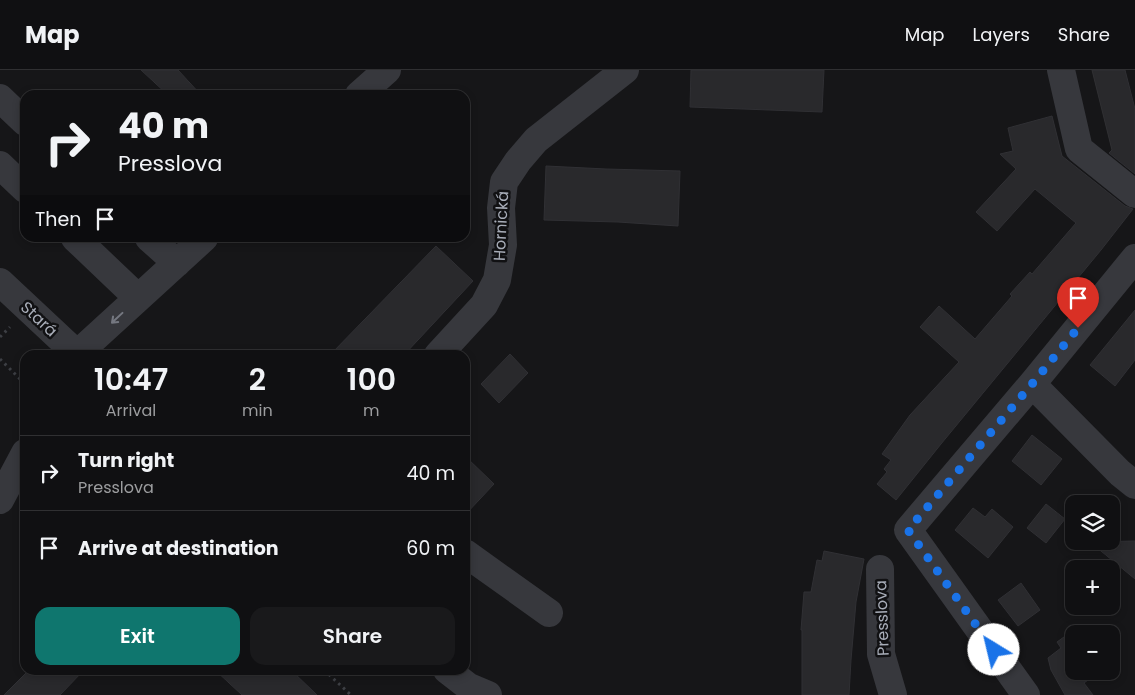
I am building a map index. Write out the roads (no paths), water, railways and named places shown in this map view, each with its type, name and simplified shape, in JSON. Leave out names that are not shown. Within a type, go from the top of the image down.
[{"type":"street","points":[[365,90],[387,70]]},
{"type":"street","name":"Hornická","points":[[443,350],[484,305],[497,280],[502,245],[501,208],[504,182],[536,140],[625,70]]},
{"type":"street","points":[[1061,70],[1079,150],[1135,194]]},
{"type":"street","points":[[0,98],[20,117]]},
{"type":"street","points":[[0,165],[20,184]]},
{"type":"street","points":[[79,242],[138,298]]},
{"type":"street","points":[[153,242],[176,263]]},
{"type":"street","points":[[82,350],[200,242]]},
{"type":"street","points":[[1026,695],[908,530],[1032,384],[1135,258]]},
{"type":"street","name":"Stará","points":[[0,282],[72,350]]},
{"type":"street","points":[[1032,384],[1120,473],[1135,485]]},
{"type":"street","points":[[0,500],[20,462]]},
{"type":"street","points":[[470,557],[549,613]]},
{"type":"street","name":"Presslova","points":[[880,569],[881,654],[893,695]]},
{"type":"street","points":[[453,675],[474,692]]}]
